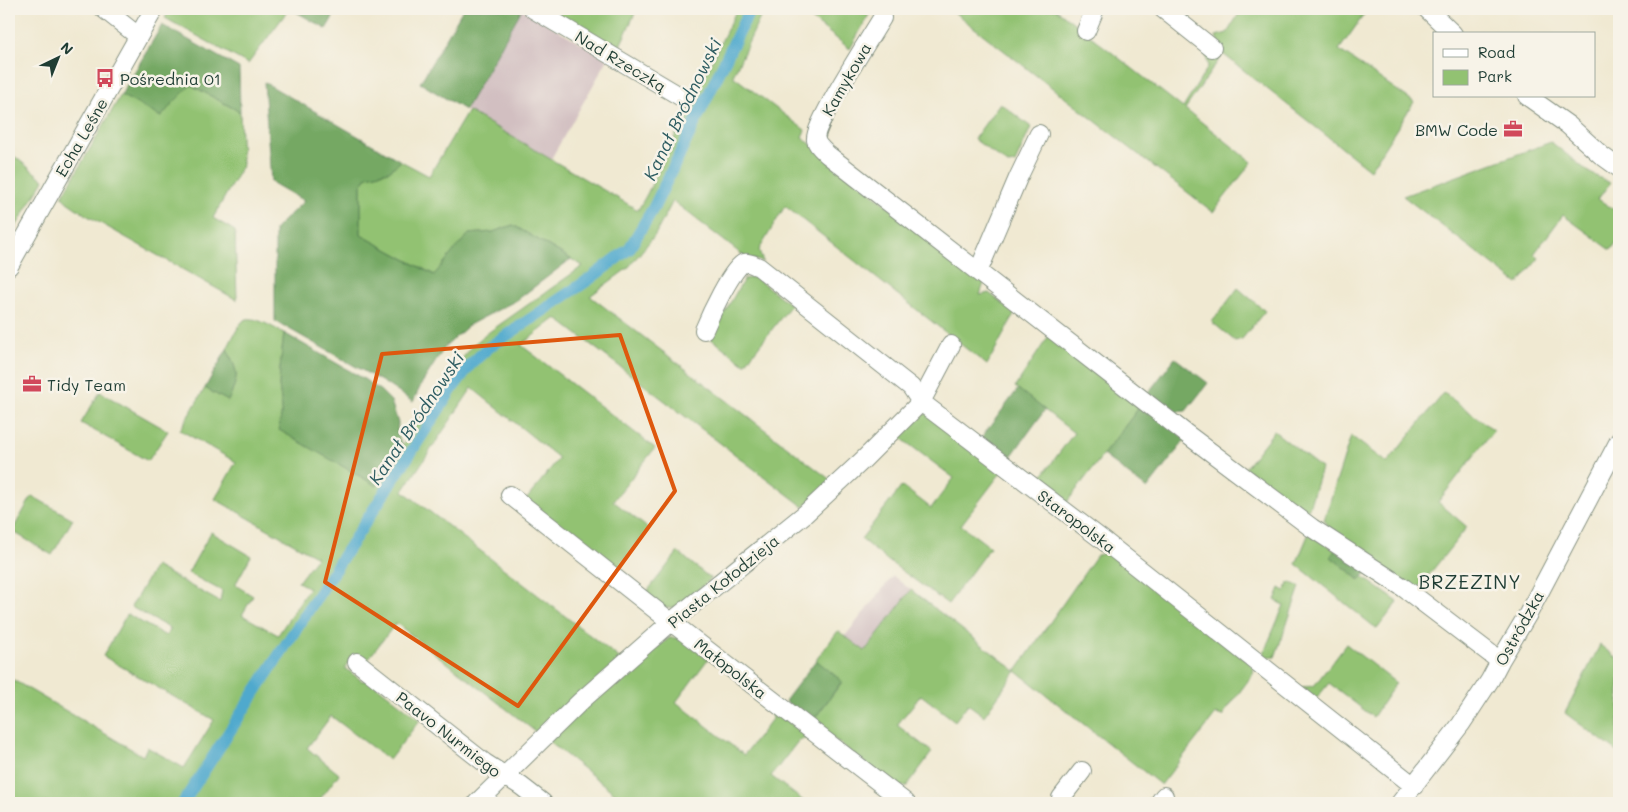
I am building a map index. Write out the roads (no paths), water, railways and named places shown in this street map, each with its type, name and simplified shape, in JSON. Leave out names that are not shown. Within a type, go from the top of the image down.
[{"type":"street","points":[[104,9],[138,36]]},
{"type":"street","name":"Echa Leśne","points":[[9,266],[154,9]]},
{"type":"street","name":"Nad Rzeczką","points":[[533,9],[683,98]]},
{"type":"street","points":[[1086,31],[1095,9]]},
{"type":"street","points":[[1163,9],[1212,48]]},
{"type":"street","points":[[1427,9],[1450,32]]},
{"type":"street","name":"Kamykowa","points":[[882,18],[841,85],[819,126],[815,138],[816,142],[828,154],[978,272]]},
{"type":"street","points":[[1530,98],[1568,125],[1600,155],[1619,168]]},
{"type":"street","points":[[1039,134],[978,272],[1306,524],[1404,588],[1500,661]]},
{"type":"street","name":"Staropolska","points":[[704,330],[720,296],[739,266],[747,263],[759,267],[911,387],[922,402],[1104,541],[1414,786]]},
{"type":"street","name":"Piasta Kołodzieja","points":[[477,803],[581,701],[671,622],[805,514],[922,402],[951,345]]},
{"type":"street","name":"Ostródzka","points":[[1400,803],[1478,699],[1490,680],[1528,614],[1619,441]]},
{"type":"street","name":"Małopolska","points":[[510,495],[906,803]]},
{"type":"street","name":"Paavo Nurmiego","points":[[357,662],[485,763],[522,786],[543,803]]},
{"type":"street","points":[[1061,803],[1061,798],[1082,771]]},
{"type":"waterway","name":"Kanał Bródnowski","points":[[183,803],[452,389],[470,365],[488,348],[591,278],[629,249],[654,207],[750,9]]},
{"type":"place","name":"Pośrednia 01","points":[[105,78]]},
{"type":"place","name":"BMW Code","points":[[1513,129]]},
{"type":"place","name":"Tidy Team","points":[[32,384]]},
{"type":"district","name":"BRZEZINY","points":[[1470,581]]}]
